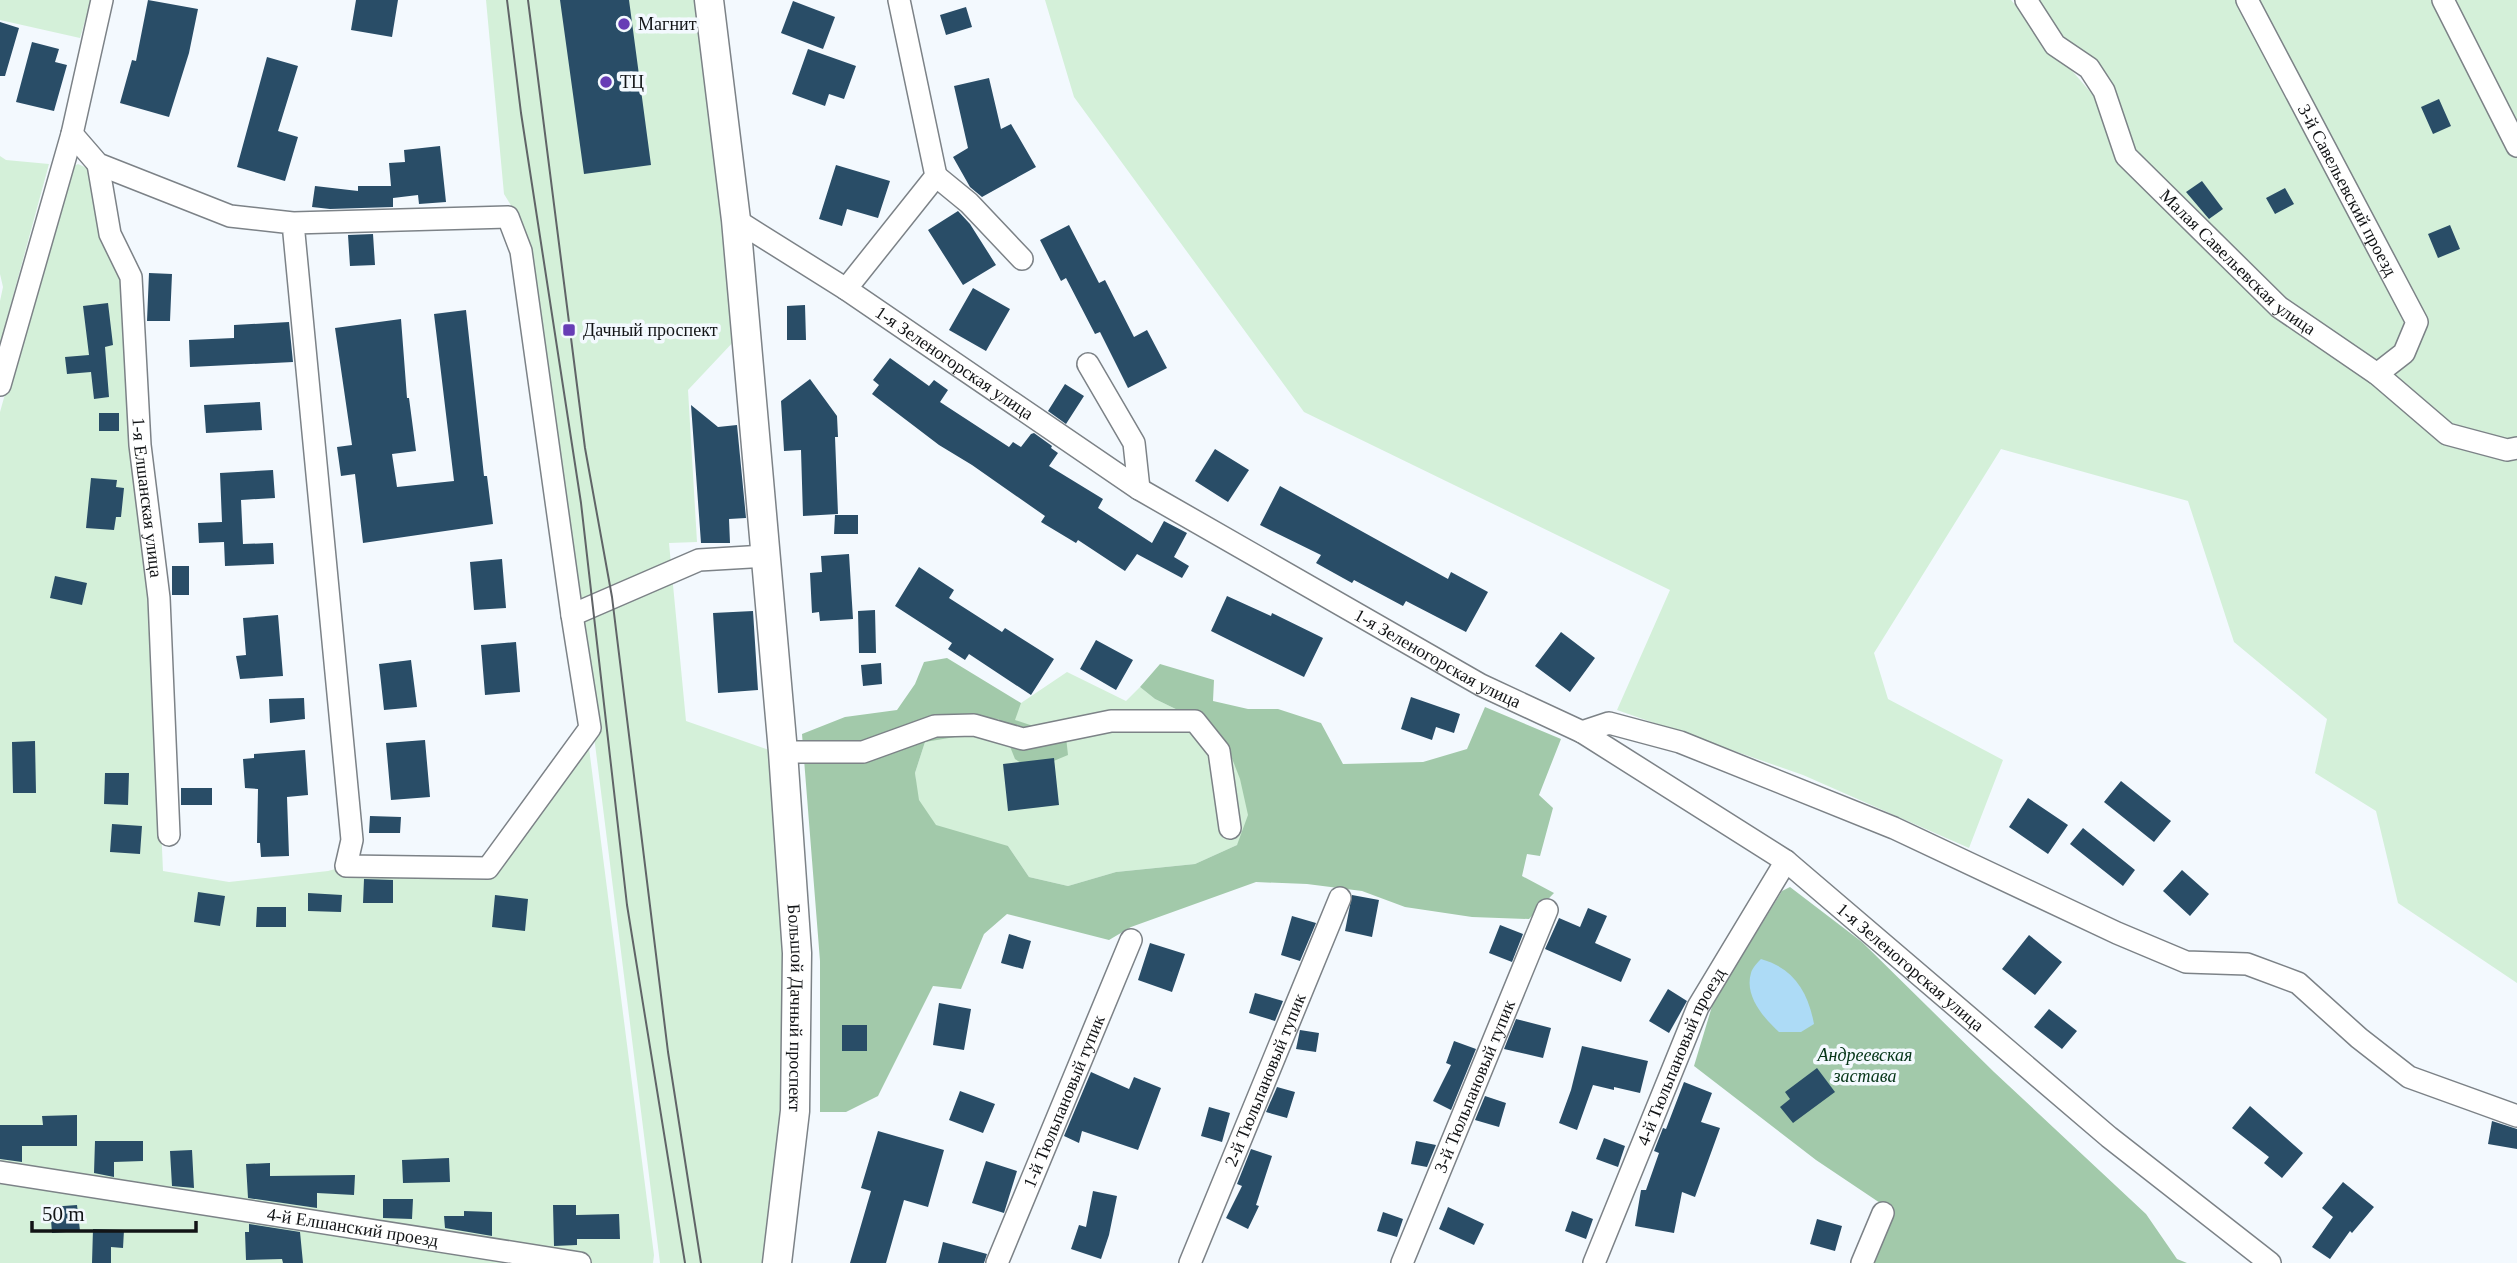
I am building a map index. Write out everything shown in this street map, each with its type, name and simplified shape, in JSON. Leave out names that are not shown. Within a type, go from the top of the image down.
[{"type":"main road","points":[[709,0],[736,220],[783,752]]},
{"type":"main road","name":"Большой Дачный проспект","points":[[777,1263],[796,1085],[797,953],[783,752]]},
{"type":"street","points":[[0,385],[72,134],[102,0]]},
{"type":"street","points":[[899,0],[936,176],[969,202],[1022,259]]},
{"type":"street","name":"Малая Савельевская улица","points":[[2026,0],[2055,45],[2090,68],[2104,91],[2126,156],[2279,307],[2377,374],[2447,434],[2507,450],[2517,449]]},
{"type":"street","name":"3-й Савельевский проезд","points":[[2247,0],[2417,322],[2404,353],[2377,374]]},
{"type":"street","points":[[2443,0],[2517,146]]},
{"type":"street","points":[[72,134],[98,164],[230,216],[293,223],[508,217],[520,251],[590,728],[488,868],[346,866],[352,840],[293,223]]},
{"type":"street","name":"1-я Елшанская улица","points":[[98,164],[110,234],[131,277],[140,445],[159,598],[169,835]]},
{"type":"street","points":[[846,289],[936,176]]},
{"type":"street","name":"1-я Зеленогорская улица","points":[[736,220],[846,289],[1139,489],[1481,685],[1581,732],[1786,861],[2109,1137],[2270,1263]]},
{"type":"street","points":[[1088,364],[1134,443],[1139,489]]},
{"type":"street","points":[[572,615],[699,560],[766,556]]},
{"type":"street","points":[[783,752],[863,752],[935,726],[974,724],[1023,739],[1111,720],[1195,721],[1219,751],[1230,828]]},
{"type":"street","points":[[1581,732],[1609,723],[1680,742],[1894,828],[2186,962],[2247,964],[2298,983],[2359,1038],[2409,1077],[2517,1116]]},
{"type":"street","name":"4-й Тюльпановый проезд","points":[[1594,1263],[1698,1007],[1786,861]]},
{"type":"street","name":"2-й Тюльпановый тупик","points":[[1190,1263],[1340,898]]},
{"type":"street","name":"3-й Тюльпановый тупик","points":[[1402,1263],[1547,910]]},
{"type":"street","name":"1-й Тюльпановый тупик","points":[[997,1263],[1131,940]]},
{"type":"street","name":"4-й Елшанский проезд","points":[[0,1172],[580,1263]]},
{"type":"street","points":[[1862,1263],[1883,1213]]},
{"type":"green space","points":[[0,0],[91,0],[80,38],[0,20]]},
{"type":"green space","points":[[486,0],[700,0],[736,339],[688,390],[697,542],[669,543],[686,721],[772,751],[785,952],[786,1111],[768,1263],[660,1263],[595,744],[520,220],[504,194]]},
{"type":"green space","points":[[1045,0],[2011,0],[2130,138],[2031,0],[2517,0],[2517,983],[2398,903],[2376,811],[2315,773],[2327,719],[2234,642],[2188,501],[2001,449],[1874,653],[1888,699],[2003,760],[1969,848],[1803,775],[1617,710],[1670,590],[1304,412],[1074,97]]},
{"type":"green space","points":[[0,156],[6,160],[49,164],[0,344],[0,301],[3,287],[0,274]]},
{"type":"green space","points":[[78,164],[89,169],[123,281],[151,598],[163,871],[229,882],[328,871],[346,866],[488,868],[589,748],[653,1263],[0,1263],[0,412],[68,169]]},
{"type":"green space","points":[[947,658],[1021,703],[1015,720],[1066,737],[1068,755],[1032,770],[1015,759],[999,719],[981,718],[973,734],[925,742],[915,773],[919,800],[936,825],[1008,846],[1029,877],[1068,886],[1116,872],[1195,864],[1237,845],[1248,815],[1240,779],[1228,748],[1186,714],[1155,699],[1140,687],[1160,664],[1214,680],[1213,701],[1248,709],[1278,709],[1321,723],[1343,764],[1423,762],[1467,749],[1485,707],[1561,739],[1539,795],[1553,808],[1540,856],[1527,854],[1522,876],[1554,893],[1529,919],[1472,917],[1405,907],[1362,891],[1307,884],[1256,882],[1131,927],[1109,940],[1007,914],[984,934],[961,989],[933,986],[878,1096],[846,1112],[820,1112],[820,961],[802,734],[845,717],[897,710],[915,684],[924,662]]},
{"type":"green space","points":[[1067,672],[1126,701],[1140,687],[1155,699],[1186,714],[1228,748],[1264,811],[1237,845],[1195,864],[1116,872],[1068,886],[1029,877],[1008,846],[923,853],[915,773],[925,742],[1021,703]]},
{"type":"green space","name":"Андреевская застава","points":[[1790,887],[1862,942],[1994,1072],[2146,1214],[2177,1259],[2187,1263],[1868,1263],[1895,1213],[1816,1160],[1694,1066],[1713,1003],[1782,891]]},
{"type":"water","points":[[1761,959],[1782,968],[1797,982],[1808,1001],[1814,1024],[1801,1032],[1779,1032],[1767,1020],[1750,990],[1751,973]]},
{"type":"building","points":[[148,0],[198,9],[189,53],[169,117],[120,103],[132,60],[136,61]]},
{"type":"building","points":[[356,0],[398,0],[392,37],[351,30]]},
{"type":"building","name":"ТЦ","points":[[560,0],[629,0],[651,165],[584,174]]},
{"type":"building","points":[[793,1],[835,17],[823,49],[781,33]]},
{"type":"building","points":[[966,7],[972,27],[946,35],[940,15]]},
{"type":"building","points":[[0,22],[19,28],[5,76],[0,76]]},
{"type":"building","points":[[32,42],[59,49],[55,62],[67,65],[54,111],[16,102]]},
{"type":"building","points":[[808,49],[856,66],[844,99],[829,94],[825,106],[792,94]]},
{"type":"building","points":[[267,57],[298,66],[278,131],[298,137],[285,181],[237,167]]},
{"type":"building","points":[[989,78],[1001,129],[1011,124],[1036,167],[982,197],[970,187],[953,157],[968,148],[954,86]]},
{"type":"building","points":[[2439,99],[2451,126],[2433,134],[2421,107]]},
{"type":"building","points":[[440,146],[446,202],[419,204],[418,195],[393,198],[393,207],[312,207],[315,186],[358,191],[358,186],[391,186],[389,163],[405,162],[404,150]]},
{"type":"building","points":[[836,165],[890,181],[878,218],[847,209],[842,226],[819,219]]},
{"type":"building","points":[[2202,181],[2223,209],[2209,219],[2186,192]]},
{"type":"building","points":[[2285,188],[2294,204],[2275,214],[2266,198]]},
{"type":"building","points":[[958,211],[970,224],[996,265],[963,285],[928,230]]},
{"type":"building","points":[[1069,225],[1099,283],[1105,280],[1134,337],[1147,330],[1167,368],[1128,388],[1100,332],[1095,334],[1066,278],[1061,281],[1040,240]]},
{"type":"building","points":[[2450,225],[2460,249],[2438,258],[2428,234]]},
{"type":"building","points":[[373,234],[375,265],[350,266],[348,235]]},
{"type":"building","points":[[149,273],[172,274],[170,321],[147,321]]},
{"type":"building","points":[[973,288],[1010,309],[986,351],[949,330]]},
{"type":"building","points":[[108,303],[113,345],[105,347],[109,397],[94,399],[91,372],[67,374],[65,357],[89,355],[83,306]]},
{"type":"building","points":[[805,305],[806,340],[787,340],[787,306]]},
{"type":"building","points":[[466,310],[484,476],[487,476],[493,524],[363,543],[355,474],[341,476],[337,447],[352,445],[335,328],[401,319],[407,398],[416,451],[392,454],[397,487],[454,481],[434,314]]},
{"type":"building","points":[[289,322],[293,362],[190,367],[189,340],[234,338],[234,325]]},
{"type":"building","points":[[890,358],[929,386],[934,380],[948,390],[940,402],[1009,447],[1013,442],[1021,447],[1034,433],[1058,453],[1049,466],[1103,499],[1098,508],[1152,543],[1164,521],[1187,533],[1174,557],[1189,566],[1182,578],[1137,554],[1125,571],[1078,540],[1076,543],[1041,522],[1045,516],[939,445],[872,394],[879,385],[873,380]]},
{"type":"building","points":[[810,379],[837,416],[838,437],[835,437],[838,514],[803,516],[801,450],[784,451],[781,401]]},
{"type":"building","points":[[1065,384],[1084,396],[1066,424],[1048,411]]},
{"type":"building","points":[[260,402],[262,430],[206,433],[204,405]]},
{"type":"building","points":[[691,405],[718,427],[737,425],[746,518],[729,519],[730,543],[701,543]]},
{"type":"building","points":[[99,413],[119,413],[119,431],[99,431]]},
{"type":"building","points":[[1215,449],[1249,470],[1228,502],[1195,481]]},
{"type":"building","points":[[273,470],[275,498],[241,500],[243,544],[273,543],[274,564],[225,566],[224,542],[199,543],[198,523],[222,522],[220,473]]},
{"type":"building","points":[[91,478],[117,480],[116,487],[124,488],[121,517],[116,517],[114,530],[86,528]]},
{"type":"building","points":[[1280,486],[1448,579],[1451,572],[1488,592],[1466,632],[1406,601],[1403,606],[1354,580],[1352,583],[1316,563],[1321,555],[1260,525]]},
{"type":"building","points":[[835,515],[858,515],[858,534],[834,534]]},
{"type":"building","points":[[849,554],[853,619],[820,621],[819,612],[812,613],[810,573],[822,572],[821,556]]},
{"type":"building","points":[[502,559],[506,608],[474,610],[470,562]]},
{"type":"building","points":[[172,566],[189,566],[189,595],[172,595]]},
{"type":"building","points":[[919,567],[954,590],[949,598],[1002,632],[1005,628],[1054,659],[1031,695],[969,654],[965,660],[948,649],[952,643],[895,606]]},
{"type":"building","points":[[55,576],[87,583],[82,605],[50,598]]},
{"type":"building","points":[[1227,596],[1271,616],[1272,613],[1323,638],[1304,677],[1211,631]]},
{"type":"building","points":[[875,610],[876,653],[859,653],[858,611]]},
{"type":"building","points":[[753,611],[758,690],[718,693],[713,613]]},
{"type":"building","points":[[278,615],[283,676],[240,679],[236,656],[246,655],[243,618]]},
{"type":"building","points":[[1561,632],[1595,658],[1570,692],[1535,666]]},
{"type":"building","points":[[1096,640],[1133,660],[1116,690],[1080,669]]},
{"type":"building","points":[[516,642],[520,692],[485,695],[481,645]]},
{"type":"building","points":[[411,660],[417,707],[384,710],[379,664]]},
{"type":"building","points":[[881,663],[882,684],[863,686],[861,665]]},
{"type":"building","points":[[1411,697],[1460,714],[1454,733],[1436,727],[1432,740],[1401,729]]},
{"type":"building","points":[[304,698],[305,719],[270,723],[269,699]]},
{"type":"building","points":[[425,740],[430,797],[391,800],[386,743]]},
{"type":"building","points":[[35,741],[36,793],[13,793],[12,742]]},
{"type":"building","points":[[305,750],[308,795],[287,797],[289,856],[261,857],[260,843],[257,843],[258,789],[245,788],[243,759],[254,758],[254,754]]},
{"type":"building","points":[[1054,758],[1059,805],[1008,811],[1003,764]]},
{"type":"building","points":[[105,773],[129,773],[128,805],[104,804]]},
{"type":"building","points":[[2121,781],[2171,821],[2154,842],[2104,802]]},
{"type":"building","points":[[181,788],[212,788],[212,805],[181,805]]},
{"type":"building","points":[[2028,798],[2068,825],[2048,854],[2009,827]]},
{"type":"building","points":[[370,816],[401,817],[400,833],[369,833]]},
{"type":"building","points":[[112,824],[142,826],[140,854],[110,852]]},
{"type":"building","points":[[2083,828],[2135,870],[2123,886],[2070,844]]},
{"type":"building","points":[[2182,870],[2209,894],[2190,916],[2163,891]]},
{"type":"building","points":[[364,879],[393,880],[393,903],[363,903]]},
{"type":"building","points":[[198,892],[225,896],[220,926],[194,922]]},
{"type":"building","points":[[308,893],[342,895],[341,912],[308,911]]},
{"type":"building","points":[[495,895],[528,899],[525,931],[492,927]]},
{"type":"building","points":[[1352,895],[1379,900],[1372,937],[1345,931]]},
{"type":"building","points":[[257,907],[286,907],[286,927],[256,927]]},
{"type":"building","points":[[1588,908],[1607,916],[1595,943],[1631,959],[1621,982],[1545,949],[1559,918],[1580,927]]},
{"type":"building","points":[[1292,916],[1316,923],[1300,961],[1281,955]]},
{"type":"building","points":[[1500,925],[1523,934],[1512,962],[1489,953]]},
{"type":"building","points":[[1009,934],[1031,941],[1023,969],[1001,963]]},
{"type":"building","points":[[2029,935],[2062,962],[2035,995],[2002,969]]},
{"type":"building","points":[[1150,943],[1185,954],[1172,992],[1138,980]]},
{"type":"building","points":[[1668,989],[1687,1001],[1669,1033],[1649,1021]]},
{"type":"building","points":[[1255,993],[1283,1001],[1275,1021],[1249,1013]]},
{"type":"building","points":[[939,1003],[971,1009],[964,1050],[933,1045]]},
{"type":"building","points":[[2049,1009],[2077,1031],[2062,1049],[2034,1027]]},
{"type":"building","points":[[1516,1019],[1551,1028],[1543,1058],[1504,1049]]},
{"type":"building","points":[[842,1025],[867,1025],[867,1051],[842,1051]]},
{"type":"building","points":[[1300,1030],[1319,1033],[1316,1052],[1296,1049]]},
{"type":"building","points":[[1454,1041],[1476,1049],[1451,1110],[1433,1101],[1451,1065],[1446,1063]]},
{"type":"building","points":[[1582,1046],[1648,1061],[1640,1093],[1593,1085],[1577,1130],[1559,1123]]},
{"type":"building","points":[[1817,1068],[1835,1092],[1793,1123],[1780,1107],[1790,1099],[1785,1092]]},
{"type":"building","points":[[1091,1072],[1129,1089],[1134,1077],[1161,1088],[1138,1150],[1082,1131],[1079,1143],[1064,1136]]},
{"type":"building","points":[[1684,1082],[1712,1093],[1701,1122],[1720,1128],[1695,1197],[1682,1192],[1674,1233],[1635,1226],[1641,1190],[1646,1190],[1659,1153],[1654,1151],[1663,1128],[1666,1129]]},
{"type":"building","points":[[1277,1087],[1295,1092],[1287,1118],[1266,1112]]},
{"type":"building","points":[[960,1091],[995,1104],[983,1133],[949,1120]]},
{"type":"building","points":[[1485,1096],[1506,1103],[1499,1127],[1475,1120]]},
{"type":"building","points":[[2250,1106],[2303,1153],[2282,1178],[2264,1163],[2269,1157],[2232,1128]]},
{"type":"building","points":[[1209,1107],[1230,1113],[1222,1142],[1201,1136]]},
{"type":"building","points":[[77,1115],[77,1146],[22,1146],[22,1162],[0,1159],[0,1125],[43,1125],[42,1116]]},
{"type":"building","points":[[2492,1121],[2517,1129],[2517,1149],[2488,1144]]},
{"type":"building","points":[[878,1131],[944,1150],[928,1207],[904,1200],[886,1263],[850,1263],[871,1191],[861,1188]]},
{"type":"building","points":[[1604,1138],[1625,1146],[1618,1167],[1596,1159]]},
{"type":"building","points":[[95,1141],[143,1141],[143,1161],[114,1162],[114,1177],[94,1173]]},
{"type":"building","points":[[1416,1141],[1436,1145],[1427,1167],[1411,1164]]},
{"type":"building","points":[[1251,1149],[1272,1156],[1256,1205],[1259,1206],[1248,1229],[1226,1218],[1242,1186],[1237,1184]]},
{"type":"building","points":[[192,1150],[194,1188],[172,1186],[170,1151]]},
{"type":"building","points":[[449,1158],[450,1182],[403,1183],[402,1160]]},
{"type":"building","points":[[986,1161],[1017,1171],[1004,1213],[972,1203]]},
{"type":"building","points":[[270,1163],[270,1176],[355,1175],[354,1195],[317,1193],[317,1208],[248,1198],[246,1164]]},
{"type":"building","points":[[2343,1182],[2374,1207],[2352,1233],[2350,1231],[2330,1259],[2312,1247],[2333,1217],[2322,1208]]},
{"type":"building","points":[[1093,1191],[1117,1196],[1101,1259],[1071,1249],[1079,1225],[1086,1227]]},
{"type":"building","points":[[383,1199],[413,1199],[412,1219],[383,1218]]},
{"type":"building","points":[[77,1205],[80,1231],[52,1233],[50,1207]]},
{"type":"building","points":[[553,1205],[576,1205],[576,1215],[619,1214],[620,1239],[577,1239],[577,1245],[554,1246]]},
{"type":"building","points":[[1448,1207],[1484,1224],[1474,1245],[1439,1229]]},
{"type":"building","points":[[464,1211],[492,1212],[492,1236],[445,1228],[444,1216],[464,1216]]},
{"type":"building","points":[[1572,1211],[1593,1219],[1586,1239],[1565,1231]]},
{"type":"building","points":[[1383,1212],[1403,1219],[1397,1237],[1377,1231]]},
{"type":"building","points":[[1817,1219],[1842,1226],[1835,1251],[1810,1244]]},
{"type":"building","points":[[249,1224],[300,1232],[303,1263],[283,1263],[282,1259],[246,1260],[245,1232],[249,1232]]},
{"type":"building","points":[[93,1229],[124,1230],[123,1248],[111,1247],[111,1263],[92,1263]]},
{"type":"building","points":[[943,1242],[987,1254],[984,1263],[938,1263]]},
{"type":"tram line","points":[[507,0],[521,113],[581,503],[627,905],[685,1263]]},
{"type":"tram line","points":[[528,0],[585,448],[612,597],[668,1052],[701,1263]]},
{"type":"place","name":"Магнит","points":[[624,24]]},
{"type":"place","name":"ТЦ","points":[[606,82]]},
{"type":"place","name":"Дачный проспект","points":[[569,330]]}]
